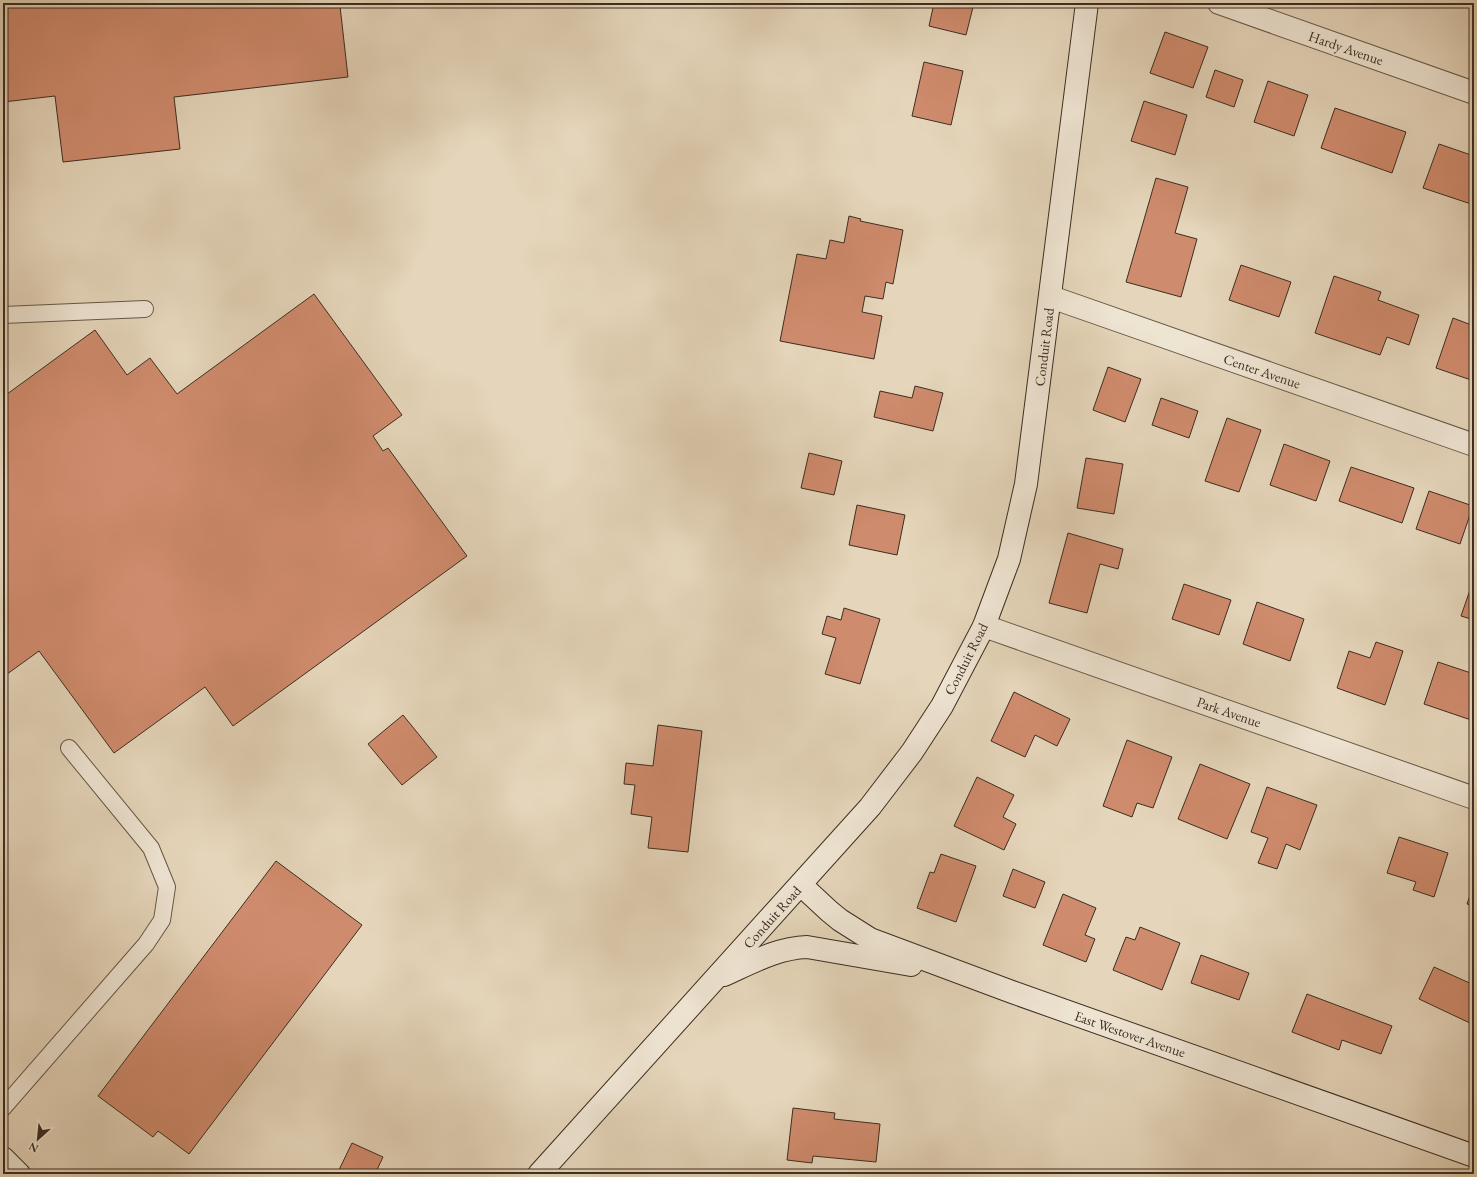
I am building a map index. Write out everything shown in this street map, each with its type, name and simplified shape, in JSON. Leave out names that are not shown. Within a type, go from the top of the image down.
[{"type":"street","name":"Conduit Road","points":[[539,1174],[870,807],[912,752],[942,706],[984,626],[1010,559],[1026,484],[1051,297],[1087,3]]},
{"type":"street","name":"Hardy Avenue","points":[[1218,3],[1474,92]]},
{"type":"street","name":"Center Avenue","points":[[1051,297],[1474,445]]},
{"type":"street","name":"Park Avenue","points":[[984,626],[1474,798]]},
{"type":"street","name":"East Westover Avenue","points":[[801,885],[834,916],[870,939],[963,975],[1474,1156]]},
{"type":"street","points":[[716,979],[777,952],[793,948],[807,947],[963,975]]},
{"type":"street","points":[[3,1158],[19,1174]]},
{"type":"lane","points":[[3,315],[145,309]]},
{"type":"lane","points":[[3,1108],[146,944],[162,920],[167,887],[151,848],[69,748]]},
{"type":"building","points":[[3,3],[351,3],[351,5],[340,6],[348,77],[174,97],[180,149],[63,162],[55,96],[3,102]]},
{"type":"building","points":[[934,3],[974,3],[966,35],[929,26]]},
{"type":"building","points":[[1165,32],[1208,47],[1193,88],[1150,73]]},
{"type":"building","points":[[924,62],[963,71],[951,125],[912,116]]},
{"type":"building","points":[[1215,70],[1243,80],[1234,107],[1206,97]]},
{"type":"building","points":[[1268,81],[1308,95],[1294,136],[1254,122]]},
{"type":"building","points":[[1144,101],[1187,115],[1175,155],[1131,141]]},
{"type":"building","points":[[1335,108],[1406,132],[1392,173],[1321,148]]},
{"type":"building","points":[[1439,144],[1474,156],[1474,205],[1423,188]]},
{"type":"building","points":[[1156,178],[1188,187],[1175,233],[1197,239],[1181,297],[1126,282]]},
{"type":"building","points":[[849,216],[861,219],[860,221],[903,230],[893,284],[886,282],[883,299],[865,296],[862,312],[882,316],[874,359],[780,341],[797,254],[826,259],[830,240],[844,243]]},
{"type":"building","points":[[1241,265],[1291,282],[1279,317],[1229,300]]},
{"type":"building","points":[[1334,276],[1381,292],[1378,300],[1419,315],[1409,345],[1387,337],[1380,355],[1315,333]]},
{"type":"building","points":[[314,294],[402,415],[373,436],[383,451],[388,448],[467,556],[233,726],[205,687],[114,753],[39,651],[3,677],[3,652],[7,650],[3,645],[3,397],[95,330],[127,375],[150,358],[177,394]]},
{"type":"building","points":[[1453,318],[1474,326],[1474,381],[1436,368]]},
{"type":"building","points":[[1108,367],[1141,379],[1125,422],[1093,410]]},
{"type":"building","points":[[915,386],[943,393],[933,431],[874,417],[880,391],[912,398]]},
{"type":"building","points":[[1161,398],[1198,411],[1189,438],[1152,425]]},
{"type":"building","points":[[1227,418],[1261,430],[1239,492],[1205,481]]},
{"type":"building","points":[[1284,444],[1330,461],[1316,501],[1270,485]]},
{"type":"building","points":[[809,453],[842,461],[834,495],[801,488]]},
{"type":"building","points":[[1086,458],[1123,464],[1114,514],[1077,508]]},
{"type":"building","points":[[1351,467],[1414,488],[1402,523],[1339,501]]},
{"type":"building","points":[[1429,491],[1473,506],[1460,544],[1416,529]]},
{"type":"building","points":[[857,505],[905,515],[897,555],[849,545]]},
{"type":"building","points":[[1068,533],[1123,549],[1118,569],[1100,564],[1087,613],[1049,603]]},
{"type":"building","points":[[1184,584],[1231,600],[1219,635],[1172,619]]},
{"type":"building","points":[[1471,587],[1474,588],[1474,620],[1461,616]]},
{"type":"building","points":[[1257,602],[1304,619],[1290,661],[1243,644]]},
{"type":"building","points":[[844,608],[880,619],[860,684],[825,674],[836,638],[822,634],[827,616],[841,620]]},
{"type":"building","points":[[1376,642],[1403,651],[1385,705],[1337,688],[1349,651],[1370,658]]},
{"type":"building","points":[[1438,662],[1474,674],[1474,721],[1424,704]]},
{"type":"building","points":[[1014,692],[1070,719],[1057,746],[1035,735],[1025,757],[991,741]]},
{"type":"building","points":[[403,715],[437,757],[402,785],[368,744]]},
{"type":"building","points":[[658,725],[702,731],[688,852],[648,848],[652,817],[631,814],[635,785],[624,784],[626,763],[653,766]]},
{"type":"building","points":[[1127,740],[1172,757],[1153,808],[1137,803],[1132,817],[1103,806]]},
{"type":"building","points":[[1200,764],[1250,784],[1227,839],[1178,819]]},
{"type":"building","points":[[977,777],[1014,795],[1003,817],[1016,824],[1004,850],[954,826]]},
{"type":"building","points":[[1267,787],[1317,805],[1300,850],[1286,844],[1277,869],[1258,863],[1268,838],[1251,832]]},
{"type":"building","points":[[1399,837],[1448,853],[1434,897],[1413,890],[1416,882],[1387,873]]},
{"type":"building","points":[[941,854],[976,866],[956,922],[917,908],[930,872],[934,873]]},
{"type":"building","points":[[276,861],[362,925],[189,1154],[158,1131],[153,1137],[98,1096]]},
{"type":"building","points":[[1013,869],[1045,882],[1035,908],[1003,896]]},
{"type":"building","points":[[1474,884],[1474,906],[1467,904]]},
{"type":"building","points":[[1063,894],[1096,908],[1085,935],[1095,939],[1086,962],[1043,945]]},
{"type":"building","points":[[1140,927],[1180,943],[1162,990],[1113,970],[1126,937],[1135,940]]},
{"type":"building","points":[[1201,955],[1249,973],[1239,1000],[1191,983]]},
{"type":"building","points":[[1434,967],[1474,985],[1474,1021],[1472,1024],[1419,999]]},
{"type":"building","points":[[1307,994],[1392,1026],[1381,1054],[1342,1040],[1339,1050],[1292,1032]]},
{"type":"building","points":[[793,1108],[835,1113],[834,1119],[880,1124],[876,1162],[813,1156],[812,1163],[787,1160]]},
{"type":"building","points":[[352,1143],[383,1157],[375,1174],[337,1174]]}]
